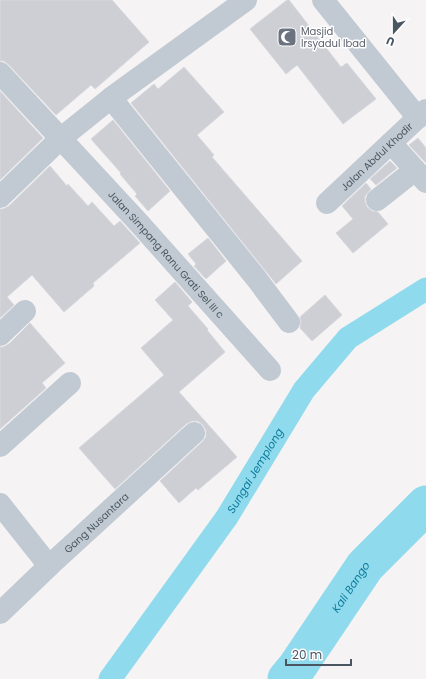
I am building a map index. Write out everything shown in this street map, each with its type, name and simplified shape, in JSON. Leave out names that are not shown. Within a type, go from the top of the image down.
[{"type":"street","points":[[0,197],[60,139],[111,98],[246,0]]},
{"type":"street","points":[[323,0],[422,114]]},
{"type":"street","name":"Jalan Simpang Ranu Grati Sel III c","points":[[0,74],[138,222],[270,370]]},
{"type":"street","points":[[111,98],[256,278],[289,322]]},
{"type":"street","name":"Jalan Abdul Khodir","points":[[327,203],[422,114]]},
{"type":"street","points":[[377,200],[420,176],[390,143]]},
{"type":"street","points":[[0,335],[25,311]]},
{"type":"street","points":[[0,446],[70,383]]},
{"type":"street","name":"Gang Nusantara","points":[[0,613],[194,433]]},
{"type":"street","points":[[0,504],[49,566]]},
{"type":"building","points":[[0,0],[112,0],[149,42],[95,89],[91,85],[56,115],[9,65],[4,61],[0,61]]},
{"type":"building","points":[[289,0],[341,67],[347,63],[376,99],[343,124],[297,65],[286,74],[250,29]]},
{"type":"building","points":[[184,67],[224,112],[197,135],[214,155],[212,157],[302,261],[276,284],[131,103],[154,84],[158,89]]},
{"type":"building","points":[[0,91],[43,138],[0,180]]},
{"type":"building","points":[[113,120],[170,191],[148,211],[135,196],[137,194],[120,174],[121,173],[91,139]]},
{"type":"building","points":[[418,138],[426,148],[426,163],[409,145]]},
{"type":"building","points":[[390,161],[397,168],[376,185],[370,179]]},
{"type":"building","points":[[50,166],[67,186],[68,184],[88,206],[92,202],[114,226],[120,221],[140,243],[93,283],[94,286],[64,312],[32,275],[7,297],[14,305],[0,318],[0,209],[9,206]]},
{"type":"building","points":[[366,183],[371,189],[365,196],[367,207],[372,211],[378,212],[388,224],[353,253],[336,233],[353,219],[342,206]]},
{"type":"building","points":[[208,238],[226,261],[206,279],[194,266],[196,264],[188,254]]},
{"type":"building","points":[[175,282],[192,302],[188,306],[225,352],[179,392],[237,457],[198,490],[196,488],[179,503],[160,481],[206,437],[206,430],[198,421],[192,421],[186,424],[115,489],[79,448],[164,375],[141,348],[173,320],[155,300]]},
{"type":"building","points":[[325,295],[342,315],[312,341],[300,328],[300,317]]},
{"type":"building","points":[[30,323],[65,363],[42,383],[46,388],[0,429],[0,347],[9,344]]},
{"type":"waterway","name":"Sungai Jemplong","points":[[110,679],[227,517],[304,390],[348,338],[426,289]]},
{"type":"waterway","name":"Kali Bango","points":[[287,679],[297,667],[365,566],[426,505]]},
{"type":"place","name":"Masjid Irsyadul Ibad","points":[[287,37]]}]
